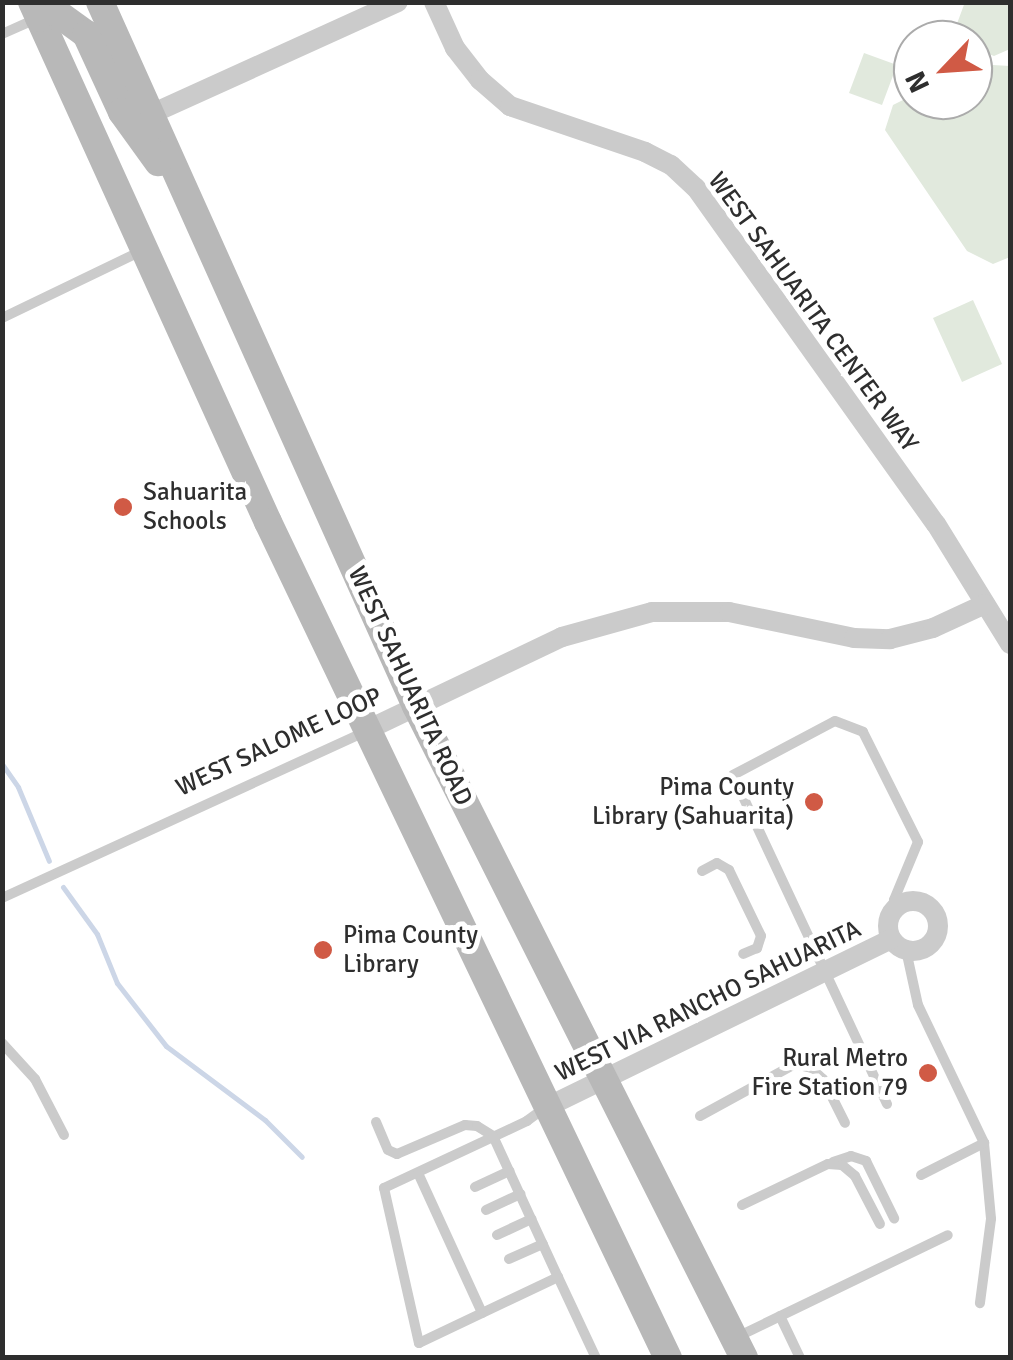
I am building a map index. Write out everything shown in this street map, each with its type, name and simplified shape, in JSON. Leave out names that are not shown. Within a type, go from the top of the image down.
[{"type":"main road","name":"WEST SAHUARITA ROAD","points":[[100,2],[416,706],[739,1348]]},
{"type":"main road","points":[[36,10],[57,13],[86,34],[122,112],[187,199]]},
{"type":"main road","points":[[36,10],[367,730],[668,1358]]},
{"type":"street","points":[[149,115],[398,2]]},
{"type":"street","name":"WEST SAHUARITA CENTER WAY","points":[[434,2],[455,48],[480,80],[510,106],[645,152],[672,165],[696,188],[936,524],[1010,644]]},
{"type":"street","name":"WEST SALOME LOOP","points":[[367,730],[562,637],[652,612],[729,612],[854,638],[890,638],[932,628],[985,604]]},
{"type":"street","name":"WEST VIA RANCHO SAHUARITA","points":[[546,1107],[827,972],[899,944],[926,947],[938,927],[926,905],[910,901],[900,905],[888,923],[899,944]]},
{"type":"lane","points":[[2,34],[36,10]]},
{"type":"lane","points":[[2,318],[146,249]]},
{"type":"lane","points":[[887,1104],[733,775],[835,720],[863,732],[918,842],[894,900],[900,905]]},
{"type":"lane","name":"WEST SALOME LOOP","points":[[2,898],[367,730]]},
{"type":"lane","points":[[702,871],[717,863],[729,870],[760,936],[757,948],[743,954]]},
{"type":"lane","points":[[899,944],[918,1005],[984,1143],[991,1219],[980,1303]]},
{"type":"lane","points":[[2,1043],[35,1080],[64,1135]]},
{"type":"lane","points":[[700,1116],[795,1064],[811,1068],[823,1079],[845,1124]]},
{"type":"lane","points":[[426,1358],[419,1343],[384,1188],[546,1107]]},
{"type":"lane","points":[[376,1122],[388,1150],[396,1154],[465,1125],[477,1126],[493,1136],[596,1358]]},
{"type":"lane","points":[[920,1175],[984,1143]]},
{"type":"lane","points":[[742,1205],[828,1164],[862,1157],[894,1218]]},
{"type":"lane","points":[[828,1164],[842,1165],[855,1176],[880,1224]]},
{"type":"lane","points":[[475,1187],[509,1170]]},
{"type":"lane","points":[[418,1173],[438,1204],[473,1277],[482,1314]]},
{"type":"lane","points":[[486,1210],[520,1194]]},
{"type":"lane","points":[[498,1235],[531,1219]]},
{"type":"lane","points":[[739,1348],[780,1316],[948,1235]]},
{"type":"lane","points":[[509,1260],[543,1244]]},
{"type":"lane","points":[[419,1343],[558,1277]]},
{"type":"lane","points":[[780,1316],[800,1358]]},
{"type":"shaded area","points":[[965,2],[1010,3],[1010,49],[993,56],[993,20],[958,20]]},
{"type":"shaded area","points":[[864,53],[893,64],[893,76],[882,105],[849,93]]},
{"type":"shaded area","points":[[993,65],[1010,66],[1010,257],[993,264],[967,251],[885,130],[893,105],[893,120],[993,120]]},
{"type":"shaded area","points":[[973,300],[1002,364],[962,382],[933,318]]},
{"type":"waterway","points":[[2,764],[18,787],[49,861]]},
{"type":"waterway","points":[[63,887],[97,934],[117,983],[166,1046],[265,1120],[302,1157]]},
{"type":"place","name":"Sahuarita Schools","points":[[123,507]]},
{"type":"place","name":"Pima County Library (Sahuarita)","points":[[814,802]]},
{"type":"place","name":"Pima County Library","points":[[323,950]]},
{"type":"place","name":"Rural Metro Fire Station 79","points":[[928,1073]]}]
